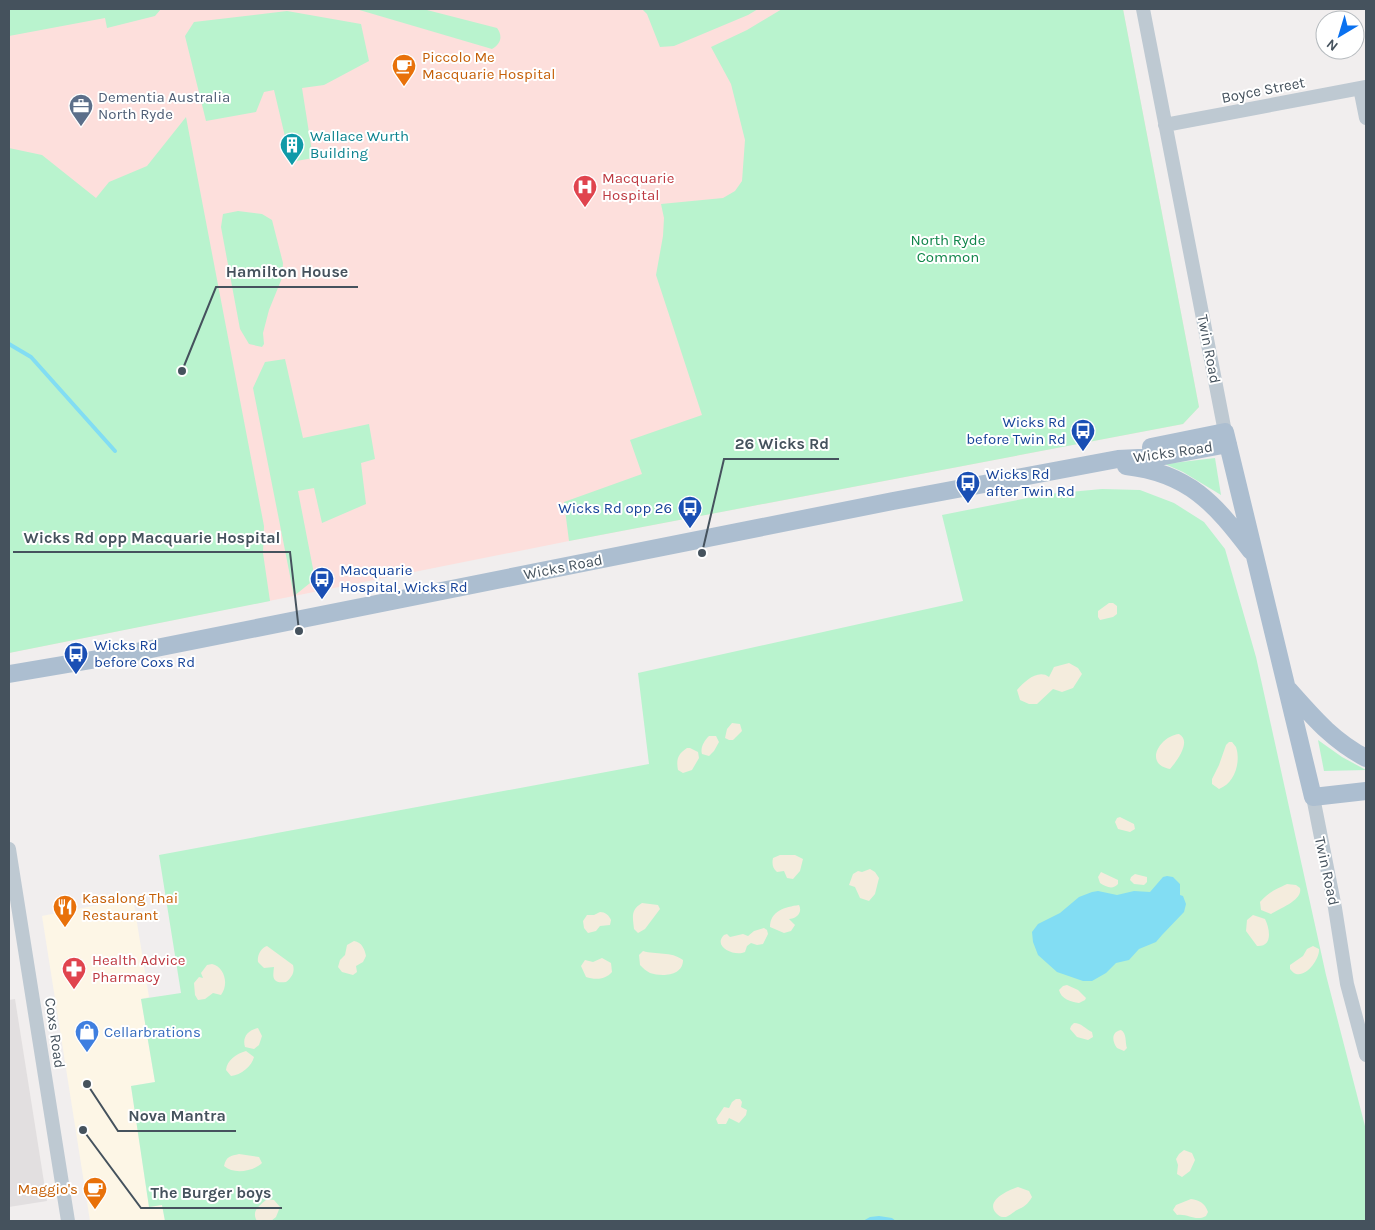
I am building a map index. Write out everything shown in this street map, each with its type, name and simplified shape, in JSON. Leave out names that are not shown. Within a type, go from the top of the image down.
[{"type":"main road","name":"Wicks Road","points":[[9,674],[121,655],[884,503],[1098,463],[1160,457],[1226,438]]},
{"type":"main road","name":"Twin Road","points":[[1226,438],[1312,791]]},
{"type":"main road","points":[[1098,463],[1144,468],[1185,484],[1211,502],[1226,518],[1255,556]]},
{"type":"main road","name":"Twin Road","points":[[1287,687],[1320,724],[1348,749],[1366,758]]},
{"type":"main road","points":[[1312,791],[1366,779]]},
{"type":"main road","points":[[1312,791],[1366,790]]},
{"type":"street","name":"Twin Road","points":[[1142,9],[1226,438]]},
{"type":"street","name":"Boyce Street","points":[[1165,125],[1363,87]]},
{"type":"street","points":[[1363,87],[1366,118]]},
{"type":"street","name":"Twin Road","points":[[1312,791],[1335,908],[1347,984],[1366,1055]]},
{"type":"street","name":"Coxs Road","points":[[9,849],[68,1221]]},
{"type":"shaded area","name":"Macquarie Hospital","points":[[9,9],[1123,9],[1199,407],[1183,424],[569,541],[9,653]]},
{"type":"shaded area","points":[[133,898],[149,997],[141,999],[155,1082],[131,1086],[149,1207],[162,1205],[165,1221],[90,1221],[42,916]]},
{"type":"shaded area","points":[[15,999],[47,1201],[9,1207],[9,1000]]},
{"type":"green space","points":[[9,9],[161,9],[155,16],[107,28],[105,18],[9,36]]},
{"type":"green space","points":[[356,9],[423,9],[497,28],[500,40],[492,49]]},
{"type":"green space","points":[[642,9],[758,9],[674,46],[660,47],[647,14]]},
{"type":"green space","name":"North Ryde Common","points":[[782,9],[1123,9],[1199,407],[1183,424],[569,541],[564,502],[642,474],[630,440],[702,415],[656,275],[663,236],[664,218],[661,204],[723,198],[735,191],[742,181],[745,140],[731,84],[711,47],[747,30]]},
{"type":"green space","points":[[287,11],[361,24],[369,61],[324,85],[302,88],[313,158],[291,162],[274,90],[264,92],[256,112],[206,121],[185,36],[194,22]]},
{"type":"green space","points":[[186,117],[264,526],[263,553],[270,601],[9,653],[9,148],[42,155],[96,198],[109,182],[147,166]]},
{"type":"green space","points":[[238,211],[262,214],[272,220],[283,263],[282,278],[269,310],[263,333],[264,344],[262,347],[249,344],[240,329],[221,227],[223,214]]},
{"type":"green space","points":[[285,359],[303,438],[369,424],[375,459],[361,463],[366,504],[322,523],[314,488],[298,491],[315,579],[294,596],[253,388],[265,362]]},
{"type":"green space","points":[[1215,458],[1221,495],[1183,472],[1165,464]]},
{"type":"green space","points":[[1102,489],[1140,490],[1174,503],[1204,522],[1225,549],[1256,657],[1326,975],[1366,1130],[1366,1221],[165,1221],[162,1205],[149,1207],[131,1086],[155,1082],[141,999],[181,993],[159,855],[649,764],[638,673],[963,601],[942,515],[1048,494]]},
{"type":"green space","points":[[1318,740],[1342,757],[1366,770],[1324,771]]},
{"type":"sand","points":[[1109,603],[1117,606],[1117,614],[1100,620],[1098,611]]},
{"type":"sand","points":[[1069,663],[1078,668],[1082,674],[1073,688],[1062,692],[1053,689],[1037,704],[1029,704],[1020,700],[1017,690],[1028,680],[1040,674],[1049,677],[1054,667]]},
{"type":"sand","points":[[732,723],[740,724],[742,731],[733,740],[729,740],[725,738],[727,729]]},
{"type":"sand","points":[[1179,734],[1183,737],[1184,741],[1182,751],[1170,769],[1162,766],[1157,762],[1157,750],[1166,740]]},
{"type":"sand","points":[[709,736],[716,736],[719,742],[709,756],[702,754],[702,749]]},
{"type":"sand","points":[[1229,742],[1232,742],[1236,747],[1237,765],[1233,777],[1225,786],[1219,789],[1212,784],[1212,779]]},
{"type":"sand","points":[[687,748],[698,752],[699,758],[692,770],[683,773],[678,770],[677,763],[682,752]]},
{"type":"sand","points":[[1120,817],[1134,824],[1135,829],[1130,832],[1118,829],[1115,822]]},
{"type":"sand","points":[[780,855],[795,855],[803,859],[800,871],[793,879],[787,878],[784,871],[777,872],[774,869],[773,858]]},
{"type":"sand","points":[[870,869],[879,878],[875,894],[869,901],[860,898],[855,887],[849,885],[853,874]]},
{"type":"sand","points":[[1101,872],[1118,880],[1118,884],[1114,887],[1109,887],[1100,883],[1098,877]]},
{"type":"sand","points":[[1135,874],[1147,877],[1147,882],[1144,885],[1134,884],[1130,880]]},
{"type":"sand","points":[[1287,884],[1296,885],[1300,888],[1300,892],[1295,900],[1271,914],[1261,910],[1260,902],[1264,898]]},
{"type":"sand","points":[[642,903],[658,905],[660,909],[645,929],[638,933],[634,929],[633,914]]},
{"type":"sand","points":[[799,905],[800,911],[798,915],[789,919],[795,925],[791,931],[784,933],[770,927],[775,914],[789,907]]},
{"type":"sand","points":[[600,912],[605,913],[609,917],[611,920],[610,925],[600,926],[596,931],[588,933],[584,928],[583,921],[587,915],[594,915]]},
{"type":"sand","points":[[1253,915],[1265,919],[1268,928],[1268,941],[1262,946],[1257,946],[1246,931],[1247,920]]},
{"type":"sand","points":[[764,928],[768,934],[763,944],[751,943],[747,946],[745,952],[731,952],[726,950],[721,943],[724,935],[727,934],[730,937],[743,934],[748,936],[754,931]]},
{"type":"sand","points":[[354,941],[361,945],[366,956],[363,962],[356,966],[357,972],[353,975],[342,972],[338,967],[340,960],[345,955],[347,945]]},
{"type":"sand","points":[[267,946],[293,965],[294,970],[286,982],[275,981],[273,976],[274,967],[264,968],[258,962],[260,952]]},
{"type":"sand","points":[[1313,946],[1319,949],[1319,953],[1312,966],[1304,973],[1294,973],[1290,969],[1290,965],[1303,956],[1307,949]]},
{"type":"sand","points":[[643,951],[674,955],[683,960],[682,965],[680,969],[671,974],[660,975],[650,973],[640,965],[639,955]]},
{"type":"sand","points":[[602,958],[611,963],[612,972],[600,979],[586,977],[581,966],[585,960],[593,962]]},
{"type":"sand","points":[[212,964],[223,972],[225,986],[221,995],[213,993],[205,999],[198,1000],[195,995],[194,983],[199,977],[203,978],[201,973],[207,965]]},
{"type":"sand","points":[[1067,985],[1078,990],[1086,998],[1085,1000],[1079,1003],[1064,998],[1059,990]]},
{"type":"sand","points":[[1074,1023],[1092,1032],[1093,1037],[1088,1040],[1077,1037],[1070,1029]]},
{"type":"sand","points":[[258,1028],[262,1036],[259,1045],[254,1049],[245,1047],[244,1040],[247,1034],[251,1030]]},
{"type":"sand","points":[[1121,1030],[1125,1036],[1127,1048],[1124,1051],[1117,1048],[1113,1040],[1115,1033]]},
{"type":"sand","points":[[246,1051],[254,1057],[251,1064],[242,1072],[231,1076],[226,1070],[228,1063]]},
{"type":"sand","points":[[736,1099],[740,1099],[742,1102],[741,1107],[747,1110],[746,1115],[739,1123],[729,1118],[726,1124],[718,1124],[716,1119],[724,1107],[729,1108]]},
{"type":"sand","points":[[1184,1150],[1192,1153],[1195,1160],[1190,1171],[1182,1177],[1177,1174],[1178,1165],[1176,1159]]},
{"type":"sand","points":[[239,1154],[259,1157],[262,1163],[244,1171],[228,1169],[224,1166],[228,1158]]},
{"type":"sand","points":[[1018,1187],[1029,1191],[1032,1197],[1024,1206],[1009,1216],[999,1216],[993,1209],[995,1200],[1004,1193]]},
{"type":"sand","points":[[267,1199],[274,1200],[280,1207],[276,1217],[271,1221],[257,1221],[255,1211]]},
{"type":"sand","points":[[1191,1199],[1203,1204],[1208,1212],[1206,1216],[1195,1218],[1177,1215],[1173,1210],[1176,1205]]},
{"type":"water","points":[[1163,877],[1173,877],[1180,884],[1180,895],[1183,896],[1186,904],[1184,912],[1156,942],[1139,949],[1129,960],[1116,963],[1106,973],[1092,981],[1083,981],[1057,972],[1038,955],[1033,942],[1032,932],[1038,924],[1060,913],[1079,897],[1098,891],[1117,895],[1134,891],[1150,892]]},
{"type":"water","points":[[870,1217],[892,1218],[896,1221],[863,1221]]},
{"type":"waterway","points":[[9,344],[31,357],[115,451]]},
{"type":"place","name":"Piccolo Me Macquarie Hospital","points":[[404,87]]},
{"type":"place","name":"Dementia Australia North Ryde","points":[[81,127]]},
{"type":"place","name":"Wallace Wurth Building","points":[[292,166]]},
{"type":"place","name":"Macquarie Hospital","points":[[585,208]]},
{"type":"place","name":"Hamilton House","points":[[182,371]]},
{"type":"place","name":"Wicks Rd before Twin Rd","points":[[1083,452]]},
{"type":"place","name":"Wicks Rd after Twin Rd","points":[[968,504]]},
{"type":"place","name":"Wicks Rd opp 26","points":[[690,529]]},
{"type":"place","name":"26 Wicks Rd","points":[[702,553]]},
{"type":"place","name":"Macquarie Hospital, Wicks Rd","points":[[322,600]]},
{"type":"place","name":"Wicks Rd opp Macquarie Hospital","points":[[299,631]]},
{"type":"place","name":"Wicks Rd before Coxs Rd","points":[[76,675]]},
{"type":"place","name":"Kasalong Thai Restaurant","points":[[65,928]]},
{"type":"place","name":"Health Advice Pharmacy","points":[[74,990]]},
{"type":"place","name":"Cellarbrations","points":[[87,1053]]},
{"type":"place","name":"Nova Mantra","points":[[87,1084]]},
{"type":"place","name":"The Burger boys","points":[[83,1130]]},
{"type":"place","name":"Maggio's","points":[[95,1210]]}]
